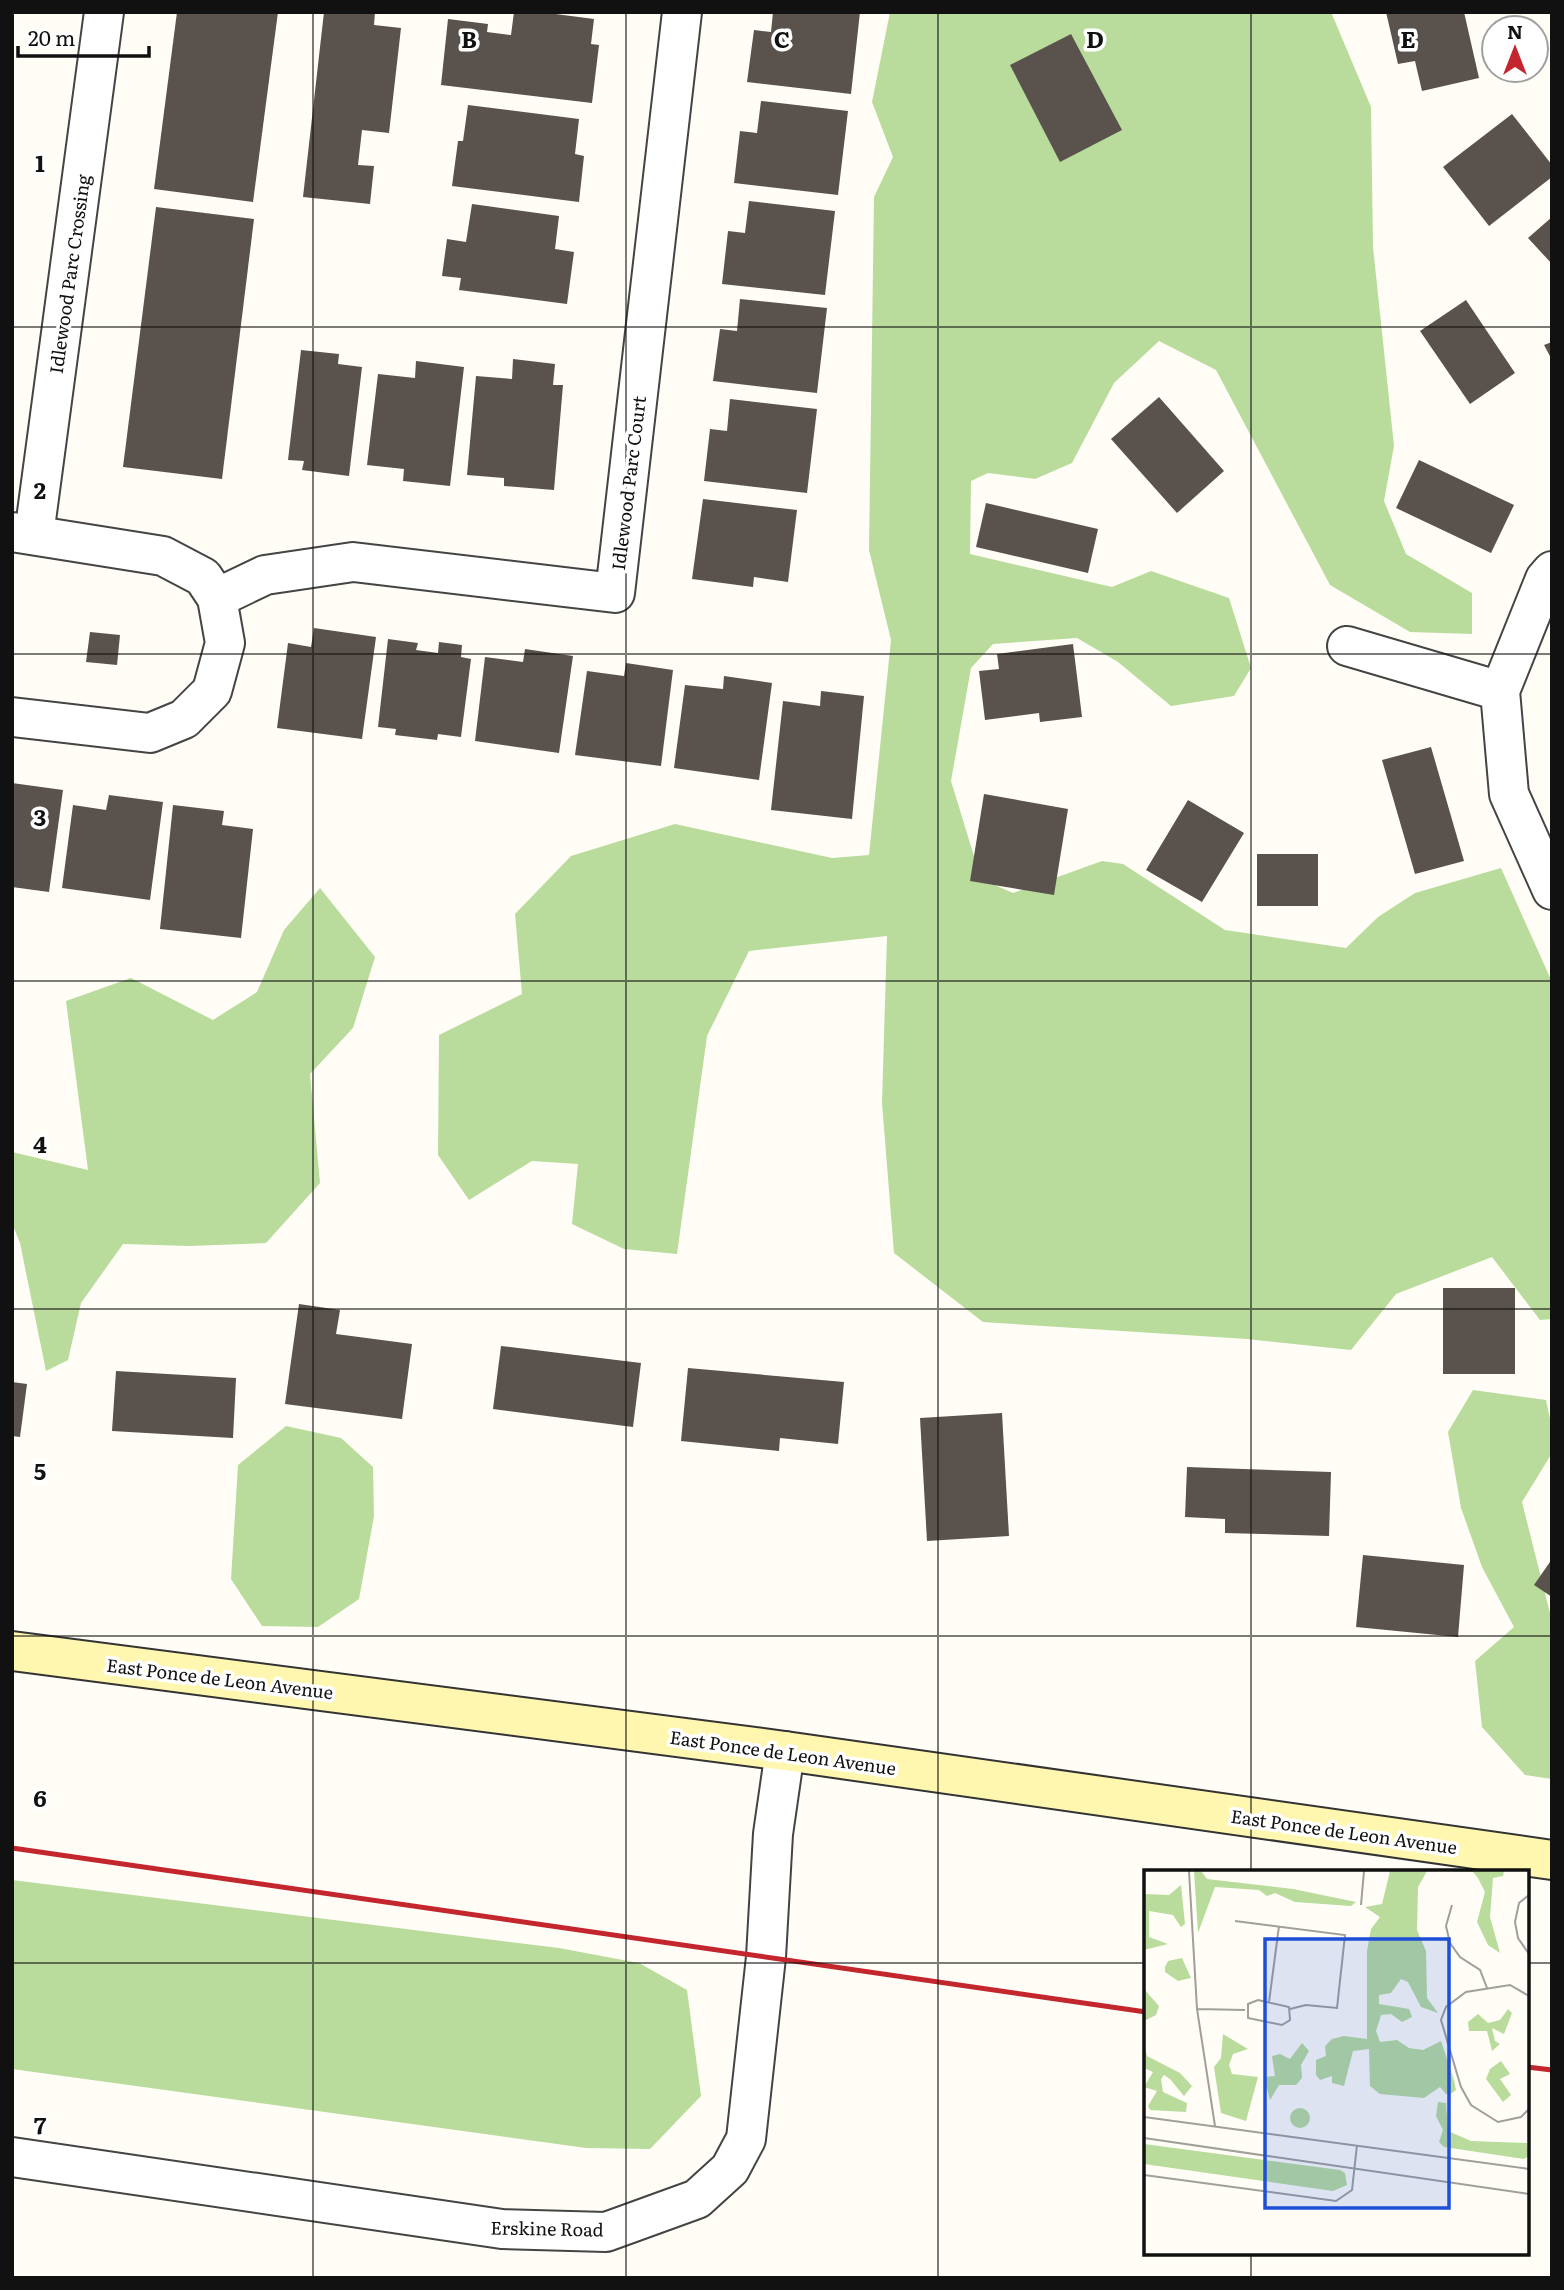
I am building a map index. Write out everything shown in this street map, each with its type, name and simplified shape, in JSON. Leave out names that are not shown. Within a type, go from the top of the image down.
[{"type":"main road","name":"East Ponce de Leon Avenue","points":[[12,1651],[785,1751],[1552,1860]]},
{"type":"street","name":"Idlewood Parc Crossing","points":[[23,534],[104,12]]},
{"type":"street","name":"Idlewood Parc Court","points":[[218,598],[265,575],[353,562],[615,593],[682,12]]},
{"type":"street","points":[[12,717],[149,733],[184,719],[212,691],[225,643],[218,598],[203,577],[163,556],[23,534]]},
{"type":"street","points":[[1552,571],[1545,579],[1500,691],[1508,794],[1552,890]]},
{"type":"street","points":[[1347,646],[1500,691]]},
{"type":"street","name":"Erskine Road","points":[[12,2157],[502,2229],[606,2232],[696,2199],[730,2169],[746,2138],[766,1957],[773,1834],[785,1751]]},
{"type":"green space","points":[[890,12],[1331,12],[1371,107],[1373,247],[1394,446],[1384,501],[1406,554],[1472,593],[1472,634],[1410,632],[1330,585],[1216,370],[1159,341],[1114,383],[1072,463],[1035,479],[988,473],[971,481],[970,554],[1112,587],[1151,571],[1229,598],[1251,668],[1234,696],[1171,706],[1118,662],[1077,638],[993,644],[971,668],[951,781],[981,879],[1013,893],[1102,861],[1123,864],[1225,930],[1346,948],[1378,917],[1415,893],[1501,868],[1552,982],[1552,1319],[1540,1320],[1492,1257],[1396,1294],[1351,1350],[1247,1339],[983,1322],[894,1253],[882,1103],[887,936],[749,951],[707,1036],[677,1254],[624,1249],[572,1224],[578,1164],[532,1161],[469,1200],[438,1155],[439,1035],[522,994],[515,914],[571,856],[675,824],[832,858],[869,855],[891,640],[869,550],[874,197],[893,157],[872,102]]},
{"type":"green space","points":[[320,888],[375,957],[353,1028],[310,1074],[320,1183],[266,1243],[190,1246],[123,1244],[81,1303],[68,1360],[46,1371],[20,1243],[12,1223],[12,1152],[88,1170],[66,1001],[131,978],[213,1020],[257,992],[284,930]]},
{"type":"green space","points":[[1473,1390],[1546,1400],[1552,1428],[1552,1453],[1522,1502],[1552,1621],[1552,1779],[1525,1775],[1482,1727],[1475,1661],[1514,1627],[1482,1567],[1461,1508],[1448,1432]]},
{"type":"green space","points":[[286,1426],[341,1438],[373,1467],[374,1516],[359,1599],[318,1627],[262,1626],[231,1579],[238,1465]]},
{"type":"green space","points":[[12,1880],[559,1948],[639,1963],[687,1990],[701,2096],[650,2149],[586,2148],[12,2069]]},
{"type":"building","points":[[177,12],[278,12],[253,202],[154,189]]},
{"type":"building","points":[[324,12],[375,12],[374,25],[401,28],[389,133],[362,130],[358,165],[374,166],[370,204],[303,197]]},
{"type":"building","points":[[514,12],[540,12],[594,19],[591,44],[599,45],[592,103],[441,85],[448,19],[488,24],[487,32],[511,35]]},
{"type":"building","points":[[773,12],[860,12],[851,94],[747,82],[754,30],[771,32]]},
{"type":"building","points":[[1386,12],[1464,12],[1479,78],[1422,91],[1415,61],[1398,64]]},
{"type":"building","points":[[1071,34],[1122,130],[1060,162],[1010,65]]},
{"type":"building","points":[[761,101],[848,111],[838,195],[734,183],[740,131],[757,133]]},
{"type":"building","points":[[468,105],[579,119],[575,154],[584,156],[579,202],[452,186],[458,141],[463,141]]},
{"type":"building","points":[[1512,114],[1552,165],[1552,177],[1489,226],[1443,167]]},
{"type":"building","points":[[749,201],[835,211],[825,295],[722,284],[728,231],[745,233]]},
{"type":"building","points":[[472,204],[559,216],[555,249],[574,252],[567,304],[459,290],[461,278],[442,276],[447,239],[466,242]]},
{"type":"building","points":[[156,207],[254,219],[222,479],[123,467]]},
{"type":"building","points":[[1552,217],[1552,264],[1528,238]]},
{"type":"building","points":[[740,299],[827,308],[817,393],[713,381],[720,329],[737,331]]},
{"type":"building","points":[[1466,300],[1515,373],[1470,404],[1420,331]]},
{"type":"building","points":[[1552,342],[1552,360],[1544,345]]},
{"type":"building","points":[[301,350],[339,354],[338,364],[362,367],[349,476],[302,470],[304,461],[288,460]]},
{"type":"building","points":[[513,359],[555,364],[553,385],[563,385],[554,490],[504,486],[504,478],[467,475],[476,376],[512,379]]},
{"type":"building","points":[[416,361],[464,367],[450,486],[403,481],[404,469],[367,465],[378,374],[415,378]]},
{"type":"building","points":[[1159,397],[1224,471],[1177,513],[1111,439]]},
{"type":"building","points":[[730,399],[817,409],[807,493],[704,481],[710,429],[727,431]]},
{"type":"building","points":[[1419,460],[1514,505],[1491,553],[1396,508]]},
{"type":"building","points":[[703,499],[797,510],[788,582],[754,577],[753,587],[692,579]]},
{"type":"building","points":[[986,503],[1098,529],[1088,573],[976,547]]},
{"type":"building","points":[[314,628],[376,637],[362,739],[277,728],[288,643],[311,647]]},
{"type":"building","points":[[90,632],[120,635],[117,665],[86,662]]},
{"type":"building","points":[[388,639],[418,643],[416,650],[438,653],[439,642],[462,645],[461,657],[471,659],[461,737],[438,734],[437,740],[395,735],[396,729],[378,727]]},
{"type":"building","points":[[1073,644],[1082,717],[1040,722],[1039,713],[985,720],[979,671],[999,669],[997,654]]},
{"type":"building","points":[[525,649],[573,656],[559,753],[475,741],[485,657],[523,662]]},
{"type":"building","points":[[626,663],[673,670],[661,766],[575,755],[587,671],[624,676]]},
{"type":"building","points":[[724,676],[772,683],[759,780],[674,768],[685,685],[723,689]]},
{"type":"building","points":[[821,691],[864,696],[852,819],[771,810],[783,701],[820,706]]},
{"type":"building","points":[[1431,747],[1464,861],[1415,874],[1382,760]]},
{"type":"building","points":[[12,783],[63,790],[49,892],[12,887]]},
{"type":"building","points":[[984,794],[1068,809],[1054,895],[970,881]]},
{"type":"building","points":[[109,795],[163,802],[150,900],[62,888],[73,805],[106,810]]},
{"type":"building","points":[[1188,800],[1244,833],[1202,902],[1146,870]]},
{"type":"building","points":[[173,805],[224,811],[222,825],[253,829],[241,938],[160,929]]},
{"type":"building","points":[[1257,854],[1318,854],[1318,906],[1257,906]]},
{"type":"building","points":[[1443,1288],[1515,1288],[1515,1374],[1443,1374]]},
{"type":"building","points":[[299,1304],[340,1310],[336,1334],[412,1344],[402,1419],[285,1404]]},
{"type":"building","points":[[501,1346],[641,1363],[633,1427],[493,1409]]},
{"type":"building","points":[[688,1368],[844,1382],[838,1444],[780,1438],[779,1451],[681,1441]]},
{"type":"building","points":[[116,1371],[236,1378],[233,1438],[112,1431]]},
{"type":"building","points":[[12,1382],[27,1384],[20,1437],[12,1436]]},
{"type":"building","points":[[1002,1413],[1009,1536],[927,1541],[920,1418]]},
{"type":"building","points":[[1187,1467],[1331,1472],[1329,1536],[1225,1533],[1225,1519],[1185,1517]]},
{"type":"building","points":[[1363,1555],[1464,1565],[1458,1637],[1356,1627]]},
{"type":"building","points":[[1552,1559],[1552,1597],[1534,1585]]},
{"type":"railway","points":[[12,1848],[1144,2012]]},
{"type":"railway","points":[[1529,2067],[1552,2070]]}]
